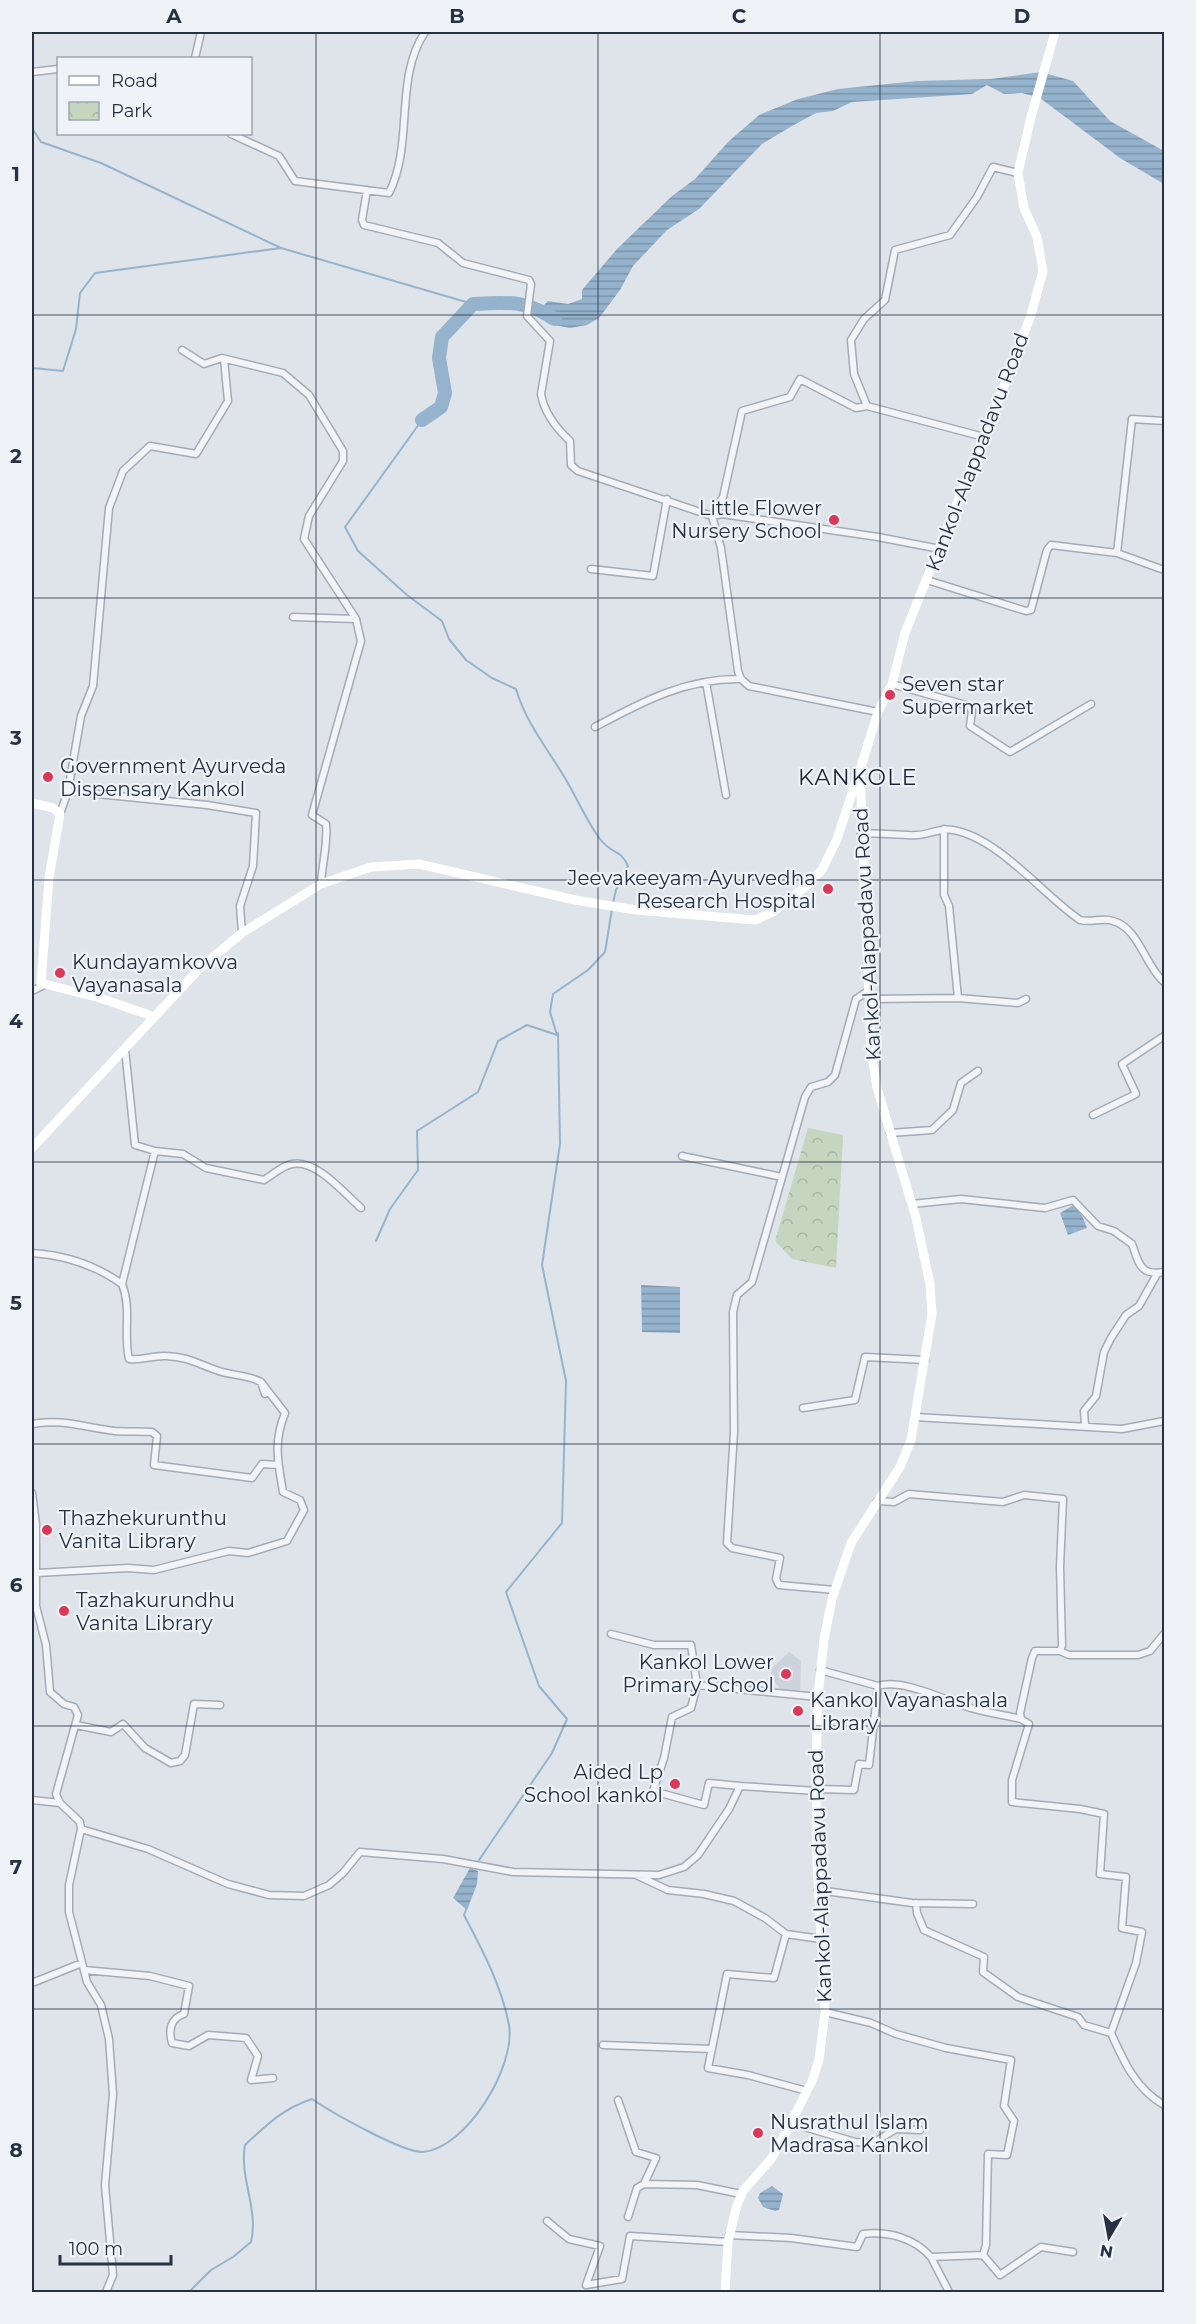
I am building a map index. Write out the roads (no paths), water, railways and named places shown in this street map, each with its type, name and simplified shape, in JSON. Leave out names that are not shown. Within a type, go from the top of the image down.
[{"type":"main road","name":"Kankol-Alappadavu Road","points":[[725,2292],[728,2238],[741,2194],[771,2159],[807,2091],[819,2060],[825,2012],[818,1890],[816,1765],[820,1670],[835,1590],[851,1543],[906,1454],[915,1417],[932,1314],[930,1284],[912,1204],[878,1088],[871,1050],[860,770],[878,712],[892,684],[905,633],[1031,315],[1043,271],[1037,237],[1024,208],[1018,173],[1055,32]]},
{"type":"main road","points":[[32,1148],[152,1016],[200,968],[242,933],[321,884],[371,867],[418,864],[509,886],[636,910],[755,920],[773,912],[822,870],[837,839],[860,770]]},
{"type":"main road","points":[[32,803],[53,808],[60,814],[48,889],[41,983],[100,998],[152,1016]]},
{"type":"street","points":[[195,57],[201,32]]},
{"type":"street","points":[[233,135],[279,156],[295,181],[389,193],[393,185],[403,131],[411,62],[414,49],[425,32]]},
{"type":"street","points":[[32,72],[57,69]]},
{"type":"street","points":[[867,406],[854,374],[851,340],[864,319],[885,300],[895,250],[950,235],[977,197],[993,167],[1018,173]]},
{"type":"street","points":[[367,190],[362,220],[364,225],[438,243],[463,262],[529,280],[531,284],[527,315],[550,341],[541,394],[542,401],[557,428],[570,441],[571,465],[578,471],[712,516],[722,513],[788,522],[940,549]]},
{"type":"street","points":[[182,350],[204,364],[224,359],[283,373],[309,395],[343,451],[343,461],[309,516],[304,539],[356,619],[361,641],[357,663],[312,815],[326,824],[328,846],[321,866],[321,884]]},
{"type":"street","points":[[60,814],[68,791],[81,716],[93,686],[109,508],[123,471],[150,446],[196,454],[228,401],[224,359]]},
{"type":"street","points":[[878,712],[749,686],[741,680],[721,548],[712,516],[723,497],[742,411],[790,397],[800,379],[856,408],[867,406],[984,437]]},
{"type":"street","points":[[1117,553],[1132,419],[1164,421]]},
{"type":"street","points":[[591,570],[653,576],[667,499]]},
{"type":"street","points":[[927,580],[1026,611],[1031,610],[1047,550],[1051,545],[1117,553],[1164,570]]},
{"type":"street","points":[[293,617],[356,619]]},
{"type":"street","points":[[595,727],[648,698],[679,687],[706,681],[741,680]]},
{"type":"street","points":[[706,681],[726,795]]},
{"type":"street","points":[[892,684],[969,706],[972,711],[970,726],[1010,752],[1091,704]]},
{"type":"street","points":[[68,791],[207,805],[256,813],[254,866],[240,906],[242,933]]},
{"type":"street","points":[[944,829],[944,895],[949,906],[958,998]]},
{"type":"street","points":[[861,834],[880,832],[917,835],[944,829],[973,837],[1008,860],[1080,920],[1112,920],[1120,923],[1129,930],[1153,970],[1164,982]]},
{"type":"street","points":[[32,991],[44,985]]},
{"type":"street","points":[[835,1590],[779,1585],[776,1579],[780,1558],[732,1548],[727,1543],[734,1432],[733,1312],[737,1295],[752,1282],[805,1097],[811,1087],[828,1082],[835,1075],[856,999],[868,995],[1018,1003],[1026,999]]},
{"type":"street","points":[[1093,1115],[1136,1094],[1122,1064],[1164,1036]]},
{"type":"street","points":[[125,1048],[135,1145],[155,1151],[183,1154],[206,1168],[264,1180],[284,1167],[302,1164],[314,1168],[361,1208]]},
{"type":"street","points":[[890,1133],[932,1130],[954,1110],[961,1083],[978,1071]]},
{"type":"street","points":[[37,1573],[128,1568],[154,1570],[229,1551],[248,1553],[287,1541],[304,1509],[300,1500],[283,1492],[278,1465],[277,1435],[285,1413],[261,1382],[251,1377],[216,1371],[192,1358],[163,1356],[129,1359],[127,1350],[129,1317],[122,1284],[155,1151]]},
{"type":"street","points":[[682,1156],[782,1177]]},
{"type":"street","points":[[912,1204],[961,1199],[1045,1209],[1074,1200],[1098,1226],[1114,1231],[1132,1244],[1134,1257],[1141,1267],[1161,1273],[1139,1306],[1126,1316],[1104,1352],[1096,1396],[1084,1411],[1085,1425]]},
{"type":"street","points":[[32,1253],[52,1254],[89,1265],[122,1284]]},
{"type":"street","points":[[803,1408],[855,1400],[866,1357],[925,1359]]},
{"type":"street","points":[[261,1382],[265,1394]]},
{"type":"street","points":[[915,1417],[1085,1425],[1122,1429],[1164,1421]]},
{"type":"street","points":[[32,1424],[42,1422],[78,1424],[115,1431],[152,1432],[157,1436],[154,1465],[252,1479],[262,1464],[278,1465]]},
{"type":"street","points":[[32,1493],[37,1573],[34,1606],[46,1645],[50,1692],[64,1704],[74,1707],[78,1715],[56,1794],[60,1803],[80,1822],[81,1829],[69,1885],[69,1912],[83,1967],[101,2005],[110,2039],[113,2094],[105,2185],[113,2275],[106,2292]]},
{"type":"street","points":[[876,1502],[894,1502],[909,1494],[1003,1502],[1024,1495],[1063,1498],[1060,1573],[1063,1637],[1060,1651]]},
{"type":"street","points":[[611,1634],[654,1645],[691,1646],[697,1685],[691,1708],[672,1717],[664,1758],[653,1791],[704,1805],[709,1783],[854,1790],[859,1764],[869,1765],[878,1686]]},
{"type":"street","points":[[1021,1719],[1020,1713],[1035,1651],[1060,1651],[1069,1655],[1138,1654],[1150,1651],[1164,1634]]},
{"type":"street","points":[[820,1670],[878,1686],[886,1683],[900,1685],[974,1709],[1021,1719],[1029,1724],[1012,1780],[1012,1802],[1080,1809],[1104,1814],[1100,1874],[1126,1877],[1122,1928],[1142,1932],[1136,1963],[1111,2034],[1123,2061],[1139,2085],[1164,2105]]},
{"type":"street","points":[[697,1685],[818,1697]]},
{"type":"street","points":[[76,1725],[111,1732],[123,1724],[145,1748],[171,1763],[180,1761],[185,1755],[194,1704],[220,1705]]},
{"type":"street","points":[[81,1829],[148,1849],[228,1884],[269,1895],[304,1896],[329,1885],[343,1873],[360,1852],[443,1859],[513,1872],[659,1875],[684,1867],[698,1855],[740,1785]]},
{"type":"street","points":[[32,1800],[60,1803]]},
{"type":"street","points":[[634,1874],[668,1890],[734,1901],[765,1918],[786,1934],[821,1938]]},
{"type":"street","points":[[818,1890],[916,1903],[973,1904]]},
{"type":"street","points":[[916,1903],[917,1913],[924,1930],[984,1957],[983,1972],[1018,1996],[1078,2018],[1084,2025],[1111,2034]]},
{"type":"street","points":[[786,1934],[774,1978],[727,1974],[708,2068],[807,2091]]},
{"type":"street","points":[[32,1983],[83,1967],[139,1975],[189,1986],[184,2014],[176,2017],[172,2023],[169,2036],[172,2043],[189,2046],[208,2035],[246,2037],[258,2056],[251,2080],[273,2078]]},
{"type":"street","points":[[825,2012],[871,2022],[896,2034],[946,2048],[1011,2060],[1004,2106],[1014,2121],[1007,2155],[988,2154],[986,2245],[983,2255]]},
{"type":"street","points":[[603,2045],[712,2049]]},
{"type":"street","points":[[618,2100],[636,2152],[656,2158],[644,2184]]},
{"type":"street","points":[[791,2123],[855,2142],[873,2142],[896,2129],[920,2130]]},
{"type":"street","points":[[628,2217],[637,2188],[644,2184],[697,2185],[741,2194]]},
{"type":"street","points":[[547,2221],[569,2239],[600,2246],[586,2285],[622,2279],[630,2236],[791,2238],[857,2247],[863,2234],[876,2233],[919,2244],[931,2257],[949,2292]]},
{"type":"street","points":[[983,2255],[1000,2275],[1041,2247],[1073,2252]]},
{"type":"street","points":[[931,2257],[983,2255]]},
{"type":"water","points":[[1041,72],[1073,81],[1110,121],[1164,151],[1164,184],[1120,158],[1040,98],[1022,93],[1004,94],[987,85],[972,94],[852,102],[833,111],[816,113],[762,144],[699,209],[667,230],[633,266],[620,290],[599,318],[587,325],[570,328],[549,324],[540,318],[543,306],[548,301],[568,304],[582,299],[582,290],[617,249],[672,196],[695,179],[728,142],[759,115],[798,99],[838,89],[917,81],[991,79]]},
{"type":"water","points":[[1077,1203],[1087,1228],[1068,1235],[1060,1213]]},
{"type":"water","points":[[641,1285],[680,1287],[680,1333],[642,1332]]},
{"type":"water","points":[[470,1868],[478,1871],[477,1884],[467,1910],[453,1898]]},
{"type":"water","points":[[772,2186],[783,2194],[779,2210],[775,2211],[763,2207],[758,2198],[760,2193]]},
{"type":"waterway","points":[[32,128],[41,142],[101,163],[281,248]]},
{"type":"waterway","points":[[32,368],[63,371],[76,329],[80,293],[95,273],[281,248],[473,304]]},
{"type":"waterway","points":[[422,420],[441,407],[445,393],[439,358],[442,337],[473,304],[525,305],[555,319]]},
{"type":"waterway","points":[[422,420],[345,527],[358,551],[407,595],[442,621],[449,639],[466,660],[492,678],[516,689],[531,724],[595,832],[604,844],[622,856],[628,866],[616,890],[613,903]]},
{"type":"waterway","points":[[557,1035],[550,1012],[553,994],[588,970],[605,952],[612,909]]},
{"type":"waterway","points":[[376,1241],[390,1209],[418,1170],[417,1131],[478,1092],[498,1041],[527,1025],[557,1035]]},
{"type":"waterway","points":[[479,1860],[552,1753],[567,1719],[539,1686],[506,1592],[562,1523],[566,1381],[542,1265],[560,1144],[558,1033]]},
{"type":"waterway","points":[[189,2292],[211,2270],[233,2257],[251,2242],[253,2218],[245,2169],[245,2145],[284,2112],[312,2099],[384,2139],[413,2151],[423,2152],[440,2147],[456,2136],[485,2102],[505,2062],[509,2042],[509,2025],[496,1982],[464,1915],[467,1907]]},
{"type":"place","name":"Little Flower Nursery School","points":[[834,520]]},
{"type":"place","name":"Seven star Supermarket","points":[[890,695]]},
{"type":"place","name":"Government Ayurveda Dispensary Kankol","points":[[48,777]]},
{"type":"place","name":"Jeevakeeyam Ayurvedha Research Hospital","points":[[828,889]]},
{"type":"place","name":"Kundayamkovva Vayanasala","points":[[60,973]]},
{"type":"place","name":"Thazhekurunthu Vanita Library","points":[[47,1530]]},
{"type":"place","name":"Tazhakurundhu Vanita Library","points":[[64,1611]]},
{"type":"place","name":"Kankol Lower Primary School","points":[[786,1674]]},
{"type":"place","name":"Kankol Vayanashala Library","points":[[798,1711]]},
{"type":"place","name":"Aided Lp School kankol","points":[[675,1784]]},
{"type":"place","name":"Nusrathul Islam Madrasa Kankol","points":[[758,2133]]},
{"type":"district","name":"KANKOLE","points":[[858,777]]}]
